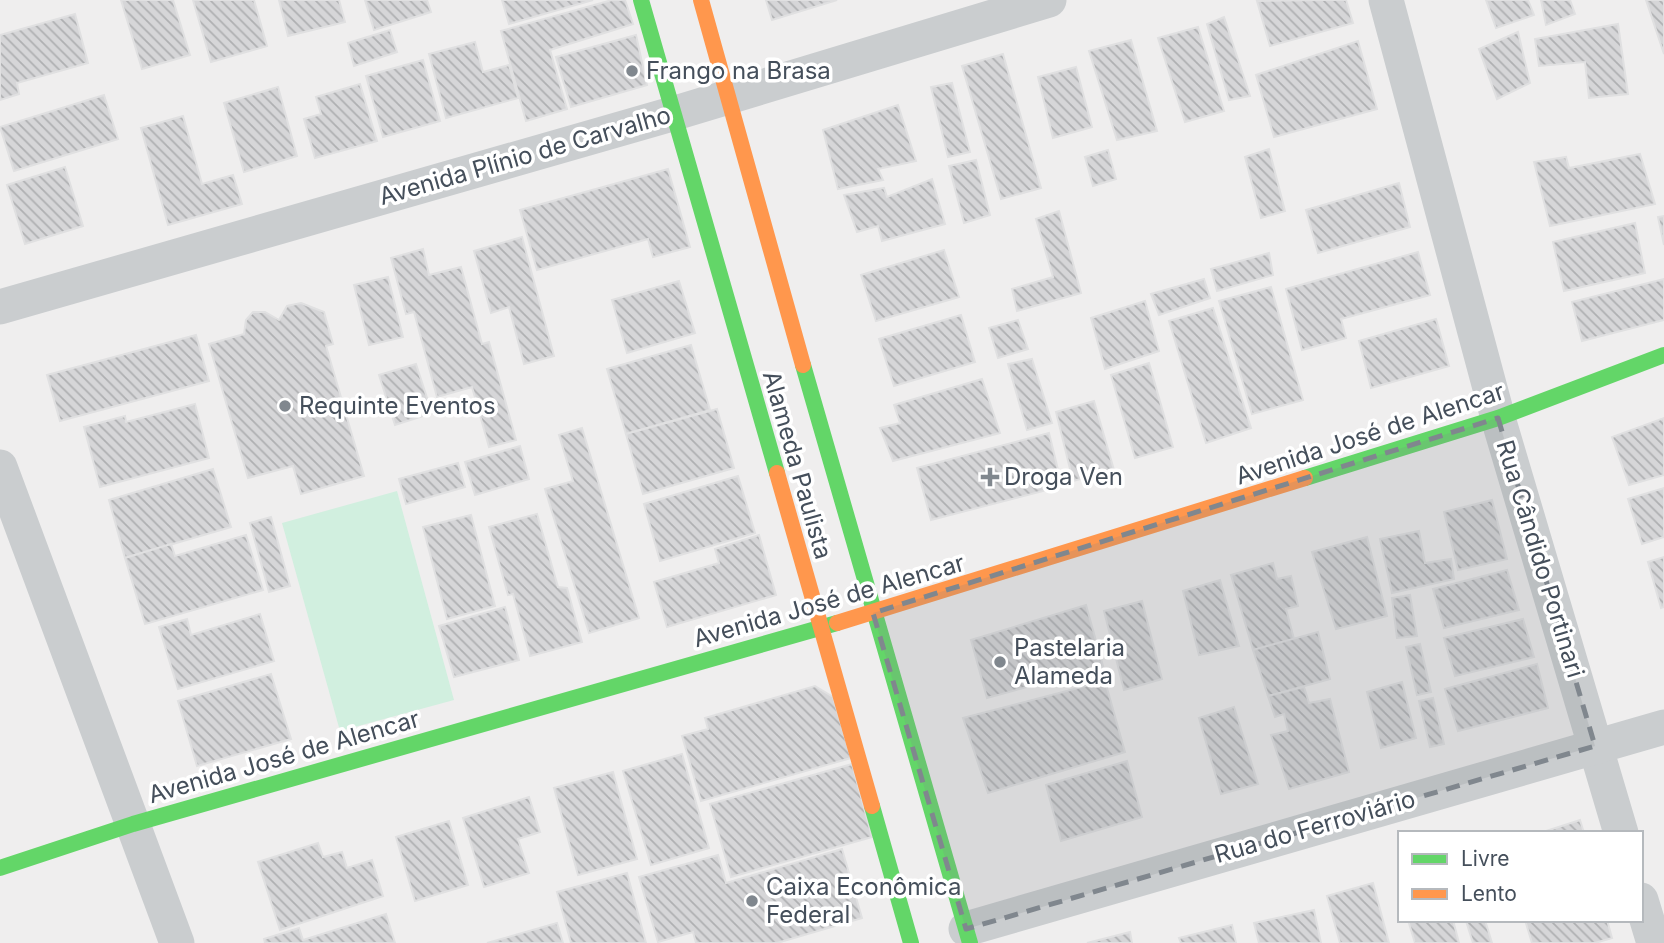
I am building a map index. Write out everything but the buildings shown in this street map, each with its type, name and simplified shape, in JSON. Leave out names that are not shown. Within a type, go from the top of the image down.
[{"type":"main road","name":"Alameda Paulista","points":[[640,0],[911,943]]},
{"type":"main road","name":"Alameda Paulista","points":[[701,0],[873,613],[968,936]]},
{"type":"main road","name":"Avenida José de Alencar","points":[[0,868],[133,824],[873,613],[1498,418],[1664,355]]},
{"type":"street","name":"Avenida Plínio de Carvalho","points":[[0,307],[672,114],[1049,0]]},
{"type":"street","name":"Rua Cândido Portinari","points":[[1386,0],[1498,418],[1620,831]]},
{"type":"street","points":[[0,467],[177,943]]},
{"type":"street","name":"Rua do Ferroviário","points":[[968,936],[1664,727]]},
{"type":"street","points":[[1643,907],[1654,943]]},
{"type":"highlighted area","points":[[1498,418],[1595,746],[966,929],[873,613]]},
{"type":"green space","points":[[397,491],[454,700],[340,731],[282,523]]},
{"type":"traffic: fast","points":[[641,0],[777,473]]},
{"type":"traffic: fast","points":[[1305,478],[1498,418],[1664,355]]},
{"type":"traffic: fast","points":[[803,365],[970,943]]},
{"type":"traffic: fast","points":[[0,868],[133,824],[837,623]]},
{"type":"traffic: fast","points":[[872,806],[911,943]]},
{"type":"traffic: slow","points":[[701,0],[803,365]]},
{"type":"traffic: slow","points":[[777,473],[872,806]]},
{"type":"traffic: slow","points":[[837,623],[1305,478]]},
{"type":"place","name":"Frango na Brasa","points":[[632,71]]},
{"type":"place","name":"Requinte Eventos","points":[[285,406]]},
{"type":"place","name":"Droga Ven","points":[[990,477]]},
{"type":"place","name":"Pastelaria Alameda","points":[[1000,662]]},
{"type":"place","name":"Caixa Econômica Federal","points":[[752,901]]}]
